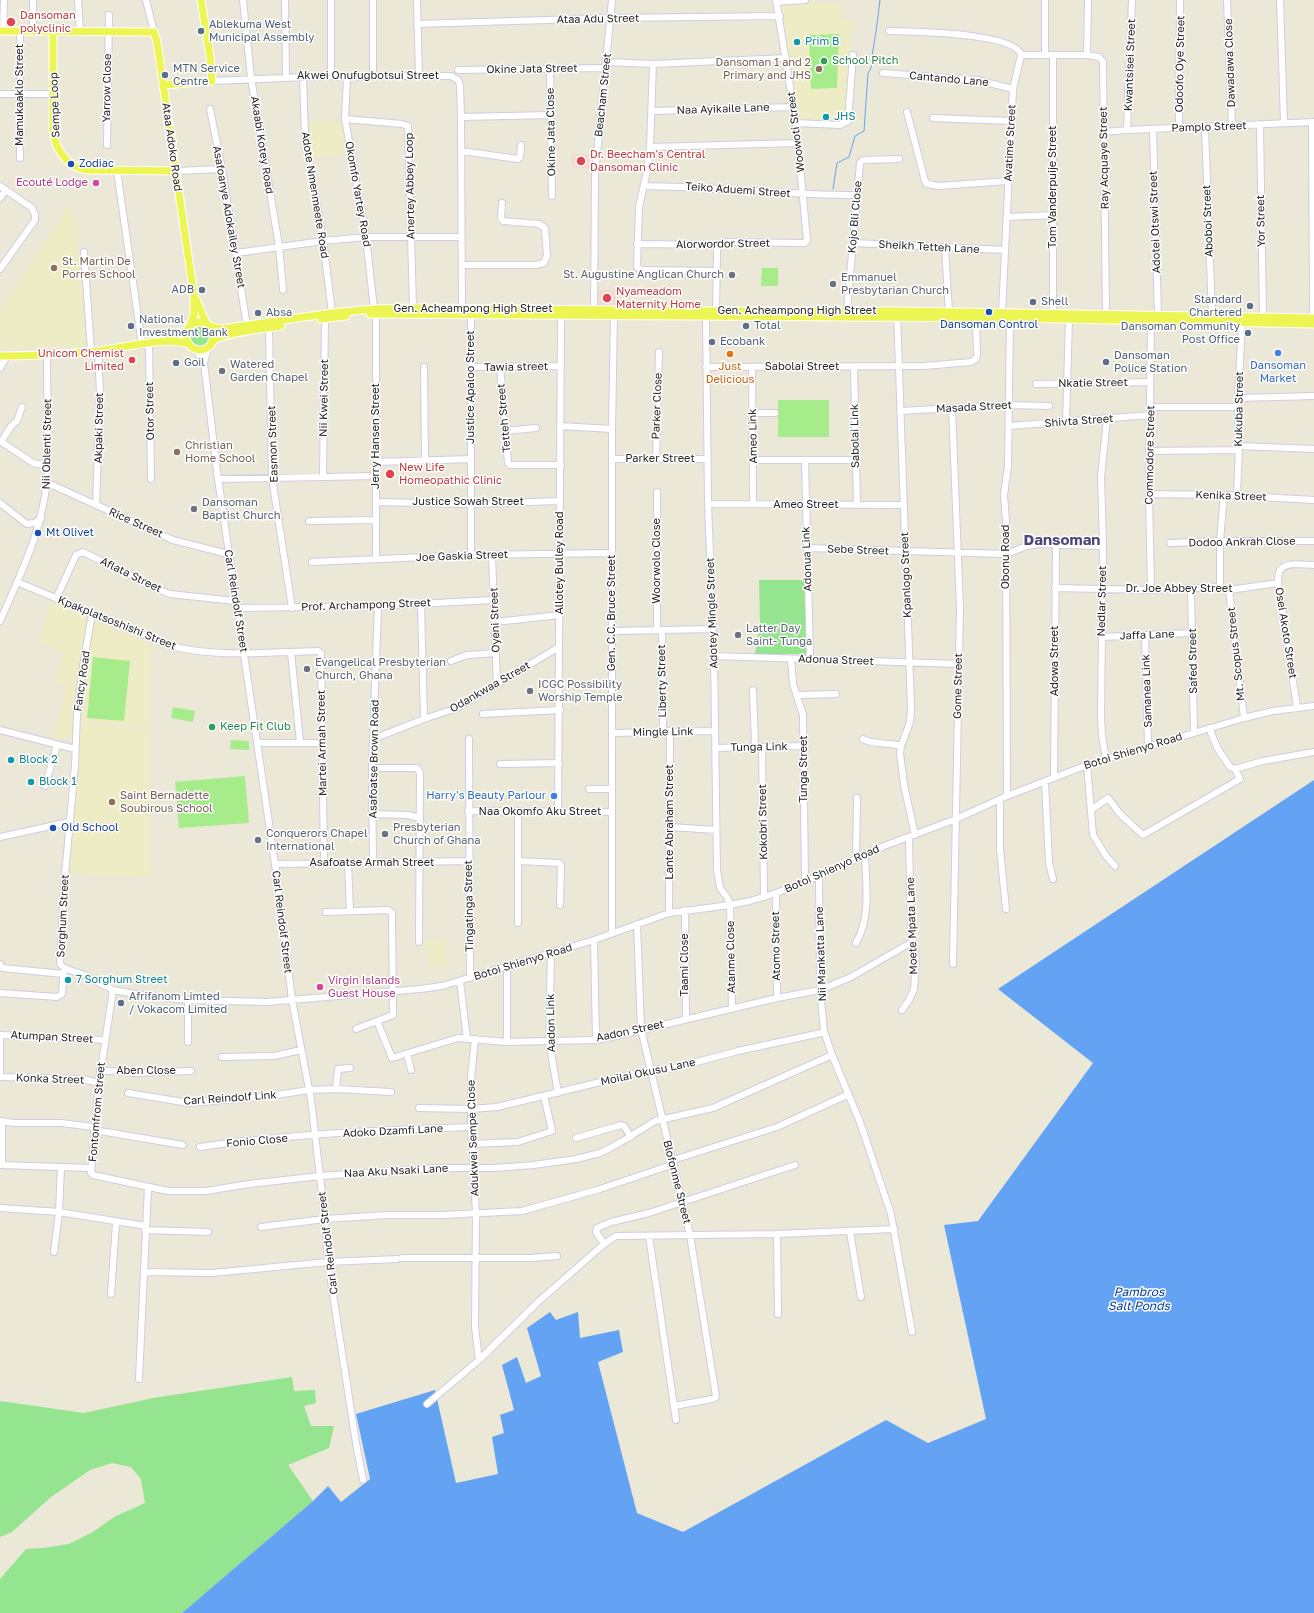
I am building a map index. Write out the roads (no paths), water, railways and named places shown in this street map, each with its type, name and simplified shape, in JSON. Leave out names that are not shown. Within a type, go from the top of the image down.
[{"type":"main road","points":[[201,0],[210,56],[212,81]]},
{"type":"main road","points":[[2,31],[154,32]]},
{"type":"main road","name":"Sempe Loop","points":[[54,32],[53,133],[57,148],[61,154],[79,168],[117,171],[175,171]]},
{"type":"main road","name":"Ataa Adoko Road","points":[[154,32],[157,42],[194,296],[194,315],[189,328]]},
{"type":"main road","name":"Akwei Onufugbotsui Street","points":[[163,85],[212,81]]},
{"type":"main road","name":"Ataa Adoko Road","points":[[194,296],[208,325]]},
{"type":"main road","name":"Gen. Acheampong High Street","points":[[210,344],[222,337],[269,328],[324,319],[413,308],[462,311],[471,314],[614,316],[706,317],[716,314],[847,310],[976,318],[1106,314],[1263,317],[1314,320]]},
{"type":"main road","name":"Gen. Acheampong High Street","points":[[208,325],[218,329],[332,313],[594,310],[716,314],[897,314],[1002,312],[1054,316],[1070,319],[1242,323],[1314,320]]},
{"type":"main road","points":[[4,356],[95,351],[166,341],[182,342],[202,349],[210,344],[213,333],[208,325],[198,322],[166,341]]},
{"type":"main road","points":[[189,328],[186,338],[192,346]]},
{"type":"street","points":[[2,31],[4,0]]},
{"type":"street","points":[[33,0],[33,31]]},
{"type":"street","points":[[78,0],[80,32]]},
{"type":"street","name":"Ataa Adoko Road","points":[[146,0],[154,32]]},
{"type":"street","name":"Akaabi Kotey Road","points":[[243,0],[251,78],[278,246],[283,290]]},
{"type":"street","points":[[286,0],[286,77]]},
{"type":"street","points":[[330,76],[331,0]]},
{"type":"street","points":[[373,0],[373,76]]},
{"type":"street","points":[[417,0],[419,76]]},
{"type":"street","name":"Beacham Street","points":[[594,310],[595,174],[612,0]]},
{"type":"street","points":[[776,1],[805,0]]},
{"type":"street","points":[[889,31],[982,37],[1011,45],[1018,50],[1021,55],[1045,55],[1045,0]]},
{"type":"street","points":[[1087,55],[1088,0]]},
{"type":"street","name":"Kwantsisei Street","points":[[1127,130],[1132,0]]},
{"type":"street","name":"Odoofo Oye Street","points":[[1179,128],[1180,0]]},
{"type":"street","name":"Dawadawa Close","points":[[1227,0],[1232,126]]},
{"type":"street","points":[[1280,0],[1284,123]]},
{"type":"street","name":"Woowoti Street","points":[[776,1],[780,16],[796,123],[807,240]]},
{"type":"street","name":"Yarrow Close","points":[[107,145],[109,15]]},
{"type":"street","name":"Ataa Adu Street","points":[[417,24],[611,18],[780,16]]},
{"type":"street","name":"Mamukaaklo Street","points":[[20,31],[20,158]]},
{"type":"street","points":[[796,123],[840,125],[846,123],[849,116],[853,55]]},
{"type":"street","name":"Avatime Street","points":[[1002,312],[1013,89],[1021,55]]},
{"type":"street","name":"Ray Acquaye Street","points":[[1045,55],[1087,55],[1099,57],[1103,62],[1106,314]]},
{"type":"street","name":"Tom Vanderpuije Street","points":[[1053,56],[1054,316]]},
{"type":"street","name":"Okine Jata Street","points":[[458,70],[550,69],[606,65],[786,58]]},
{"type":"street","points":[[653,64],[650,147],[644,186],[639,206],[637,244],[638,269],[716,271]]},
{"type":"street","name":"Okine Jata Close","points":[[550,69],[552,196]]},
{"type":"street","name":"Cantando Lane","points":[[883,73],[977,80],[1013,89]]},
{"type":"street","name":"Akwei Onufugbotsui Street","points":[[212,81],[251,78],[330,76],[347,78],[373,76],[450,76],[458,80],[460,85],[461,116],[462,311]]},
{"type":"street","name":"Adote Nmenmeete Road","points":[[303,77],[305,136],[323,241],[332,313]]},
{"type":"street","name":"Okomfo Yartey Road","points":[[347,78],[346,119],[366,237],[375,312]]},
{"type":"street","points":[[0,94],[53,94]]},
{"type":"street","name":"Naa Ayikaile Lane","points":[[652,111],[793,107]]},
{"type":"street","name":"Asafoanye Adokailey Street","points":[[210,109],[222,169],[247,326]]},
{"type":"street","points":[[907,112],[927,184],[939,186],[1008,182]]},
{"type":"street","points":[[461,116],[551,115]]},
{"type":"street","points":[[932,118],[1011,121]]},
{"type":"street","name":"Anertey Abbey Loop","points":[[346,119],[402,124],[408,126],[413,308]]},
{"type":"street","points":[[1313,122],[1314,320]]},
{"type":"street","name":"Pamplo Street","points":[[1104,132],[1313,122]]},
{"type":"street","name":"Yor Street","points":[[1260,124],[1263,317]]},
{"type":"street","name":"Aboboi Street","points":[[1205,127],[1212,316]]},
{"type":"street","name":"Adotei Otswi Street","points":[[1153,129],[1158,315]]},
{"type":"street","points":[[650,147],[798,144]]},
{"type":"street","points":[[461,151],[518,159],[520,157],[521,145]]},
{"type":"street","name":"Kojo Bli Close","points":[[847,310],[861,161],[899,159]]},
{"type":"street","points":[[175,171],[222,169]]},
{"type":"street","points":[[117,171],[146,344]]},
{"type":"street","points":[[0,186],[32,208],[35,215],[35,220],[0,269]]},
{"type":"street","name":"Teiko Aduemi Street","points":[[644,186],[686,186],[803,195],[857,195]]},
{"type":"street","points":[[0,198],[6,190]]},
{"type":"street","points":[[462,265],[536,265],[544,263],[547,256],[546,228],[540,224],[502,221],[502,203]]},
{"type":"street","points":[[1007,217],[1053,215]]},
{"type":"street","points":[[236,253],[278,246],[366,237],[461,237]]},
{"type":"street","name":"Alorwordor Street","points":[[637,244],[720,245],[726,242],[802,243],[807,240]]},
{"type":"street","name":"Sheikh Tetteh Lane","points":[[853,243],[1005,250]]},
{"type":"street","points":[[716,314],[717,251],[720,245]]},
{"type":"street","points":[[945,248],[949,312]]},
{"type":"street","name":"Akpaki Street","points":[[84,252],[100,394],[96,505]]},
{"type":"street","name":"Jerry Hansen Street","points":[[375,312],[376,558]]},
{"type":"street","name":"Justice Apaloo Street","points":[[471,314],[471,555]]},
{"type":"street","name":"Kpanlogo Street","points":[[897,314],[910,663],[910,722],[901,746],[901,765],[912,836]]},
{"type":"street","name":"Allotey Bulley Road","points":[[558,812],[560,710],[561,315]]},
{"type":"street","name":"Gen. C.C. Bruce Street","points":[[612,933],[612,429],[614,316]]},
{"type":"street","name":"Adotey Mingle Street","points":[[706,317],[708,504],[714,656],[714,748],[718,881],[720,888],[727,897],[730,905]]},
{"type":"street","name":"Sabolai Street","points":[[706,368],[924,366],[974,361],[976,355],[976,318]]},
{"type":"street","name":"Obonu Road","points":[[1007,796],[1006,521],[1004,495],[1008,466],[1010,318]]},
{"type":"street","name":"Nii Kwei Street","points":[[323,477],[324,319]]},
{"type":"street","points":[[1066,422],[1070,319]]},
{"type":"street","name":"Commodore Street","points":[[1151,320],[1149,494],[1151,590]]},
{"type":"street","name":"Kukuba Street","points":[[1237,495],[1239,448],[1238,398],[1242,323]]},
{"type":"street","name":"Easmon Street","points":[[269,328],[272,478],[292,608]]},
{"type":"street","name":"Otor Street","points":[[146,344],[151,479]]},
{"type":"street","name":"Carl Reindolf Street","points":[[210,344],[204,363],[218,480],[275,864],[292,1000],[309,1090],[325,1219],[328,1262],[363,1480]]},
{"type":"street","name":"Carl Reindolf Street","points":[[192,346],[204,363]]},
{"type":"street","name":"Parker Close","points":[[656,459],[659,352]]},
{"type":"street","name":"Nii Oblenti Street","points":[[0,621],[32,547],[41,519],[48,483],[47,354]]},
{"type":"street","points":[[0,368],[4,356]]},
{"type":"street","name":"Tawia street","points":[[471,367],[561,366]]},
{"type":"street","points":[[424,367],[425,461]]},
{"type":"street","name":"Tetteh Street","points":[[500,367],[508,461],[510,465],[561,465]]},
{"type":"street","name":"Ameo Link","points":[[752,367],[753,504]]},
{"type":"street","name":"Sabolai Link","points":[[854,367],[857,505]]},
{"type":"street","name":"Nkatie Street","points":[[1036,384],[1150,382]]},
{"type":"street","points":[[1238,398],[1314,396]]},
{"type":"street","name":"Masada Street","points":[[900,411],[1008,405],[1048,406]]},
{"type":"street","points":[[22,406],[17,421],[12,425],[1,441],[33,462],[48,466]]},
{"type":"street","points":[[1150,407],[1238,407]]},
{"type":"street","name":"Gome Street","points":[[952,408],[960,608],[953,964]]},
{"type":"street","points":[[753,413],[775,413]]},
{"type":"street","name":"Shivta Street","points":[[1009,426],[1150,415]]},
{"type":"street","name":"Nedlar Street","points":[[1106,759],[1100,716],[1103,546],[1101,477],[1107,419]]},
{"type":"street","points":[[560,426],[612,429]]},
{"type":"street","points":[[505,431],[536,428]]},
{"type":"street","points":[[1150,451],[1239,448],[1314,449]]},
{"type":"street","points":[[376,462],[470,459]]},
{"type":"street","name":"Parker Street","points":[[613,459],[708,459]]},
{"type":"street","points":[[753,460],[856,460]]},
{"type":"street","name":"Adonua Link","points":[[805,460],[810,659]]},
{"type":"street","points":[[218,480],[376,476]]},
{"type":"street","name":"Rice Street","points":[[48,483],[173,540],[228,554]]},
{"type":"street","name":"Woorwolo Close","points":[[657,492],[659,630]]},
{"type":"street","name":"Kenika Street","points":[[1149,494],[1237,495],[1314,500]]},
{"type":"street","points":[[1220,587],[1220,541],[1224,495]]},
{"type":"street","name":"Justice Sowah Street","points":[[376,502],[470,504],[560,502]]},
{"type":"street","points":[[0,503],[27,524],[34,523],[41,519]]},
{"type":"street","name":"Ameo Street","points":[[708,504],[904,505]]},
{"type":"street","points":[[309,520],[375,520]]},
{"type":"street","name":"Dodoo Ankrah Close","points":[[1170,543],[1220,541],[1314,541]]},
{"type":"street","points":[[1006,554],[1027,546],[1038,544],[1103,546]]},
{"type":"street","name":"Adowa Street","points":[[1054,778],[1056,545]]},
{"type":"street","name":"Sebe Street","points":[[807,548],[1006,554]]},
{"type":"street","name":"Aflata Street","points":[[56,599],[76,555],[83,552],[170,594],[235,601]]},
{"type":"street","name":"Joe Gaskia Street","points":[[312,562],[471,555],[612,553]]},
{"type":"street","name":"Oyeni Street","points":[[492,555],[497,685]]},
{"type":"street","name":"Osei Akoto Street","points":[[1297,707],[1278,583],[1279,571],[1285,566],[1314,565]]},
{"type":"street","name":"Kpakplatsoshishi Street","points":[[17,582],[171,646],[205,653],[243,652]]},
{"type":"street","name":"Dr. Joe Abbey Street","points":[[1055,588],[1151,590],[1220,587],[1229,590],[1278,583]]},
{"type":"street","name":"Safed Street","points":[[1191,589],[1194,732]]},
{"type":"street","name":"Mt. Scopus Street","points":[[1229,590],[1244,718]]},
{"type":"street","name":"Prof. Archampong Street","points":[[236,608],[378,606],[494,600]]},
{"type":"street","points":[[422,604],[424,719]]},
{"type":"street","name":"Asafoatse Brown Road","points":[[373,863],[372,768],[378,606]]},
{"type":"street","name":"Fancy Road","points":[[75,749],[77,714],[83,666],[92,614]]},
{"type":"street","points":[[495,622],[560,615]]},
{"type":"street","points":[[613,631],[713,629]]},
{"type":"street","name":"Liberty Street","points":[[659,630],[666,732]]},
{"type":"street","name":"Jaffa Lane","points":[[1102,636],[1192,633]]},
{"type":"street","name":"Samanea Link","points":[[1145,635],[1148,746]]},
{"type":"street","name":"Odankwaa Street","points":[[373,739],[457,708],[560,647]]},
{"type":"street","name":"Martei Armah Street","points":[[243,652],[318,651],[321,653],[324,863]]},
{"type":"street","points":[[291,652],[300,742]]},
{"type":"street","points":[[451,661],[467,655],[496,653]]},
{"type":"street","name":"Adonua Street","points":[[714,656],[959,664]]},
{"type":"street","name":"Tunga Street","points":[[791,659],[792,680],[803,712],[805,882]]},
{"type":"street","name":"Kokobri Street","points":[[753,690],[758,748],[764,897]]},
{"type":"street","points":[[797,696],[836,694]]},
{"type":"street","name":"Botoi Shienyo Road","points":[[292,1000],[393,992],[442,986],[594,940],[669,912],[730,905],[764,897],[805,882],[865,854],[956,819],[1007,796],[1087,765],[1244,718],[1273,711],[1314,706]]},
{"type":"street","points":[[483,714],[560,710]]},
{"type":"street","points":[[1209,728],[1218,748],[1230,767],[1235,768],[1263,761],[1314,752]]},
{"type":"street","points":[[0,730],[75,749]]},
{"type":"street","name":"Mingle Link","points":[[612,733],[714,731]]},
{"type":"street","name":"Lante Abraham Street","points":[[666,732],[670,827],[669,912]]},
{"type":"street","name":"Tingatinga Street","points":[[469,739],[468,862],[470,978]]},
{"type":"street","points":[[864,739],[869,743],[890,743],[901,746]]},
{"type":"street","points":[[257,744],[300,742],[322,743]]},
{"type":"street","points":[[44,786],[57,745]]},
{"type":"street","name":"Tunga Link","points":[[714,748],[803,746]]},
{"type":"street","name":"Sorghum Street","points":[[75,749],[60,964],[64,971],[84,976],[113,990],[141,996],[188,1000],[267,1002],[292,1000]]},
{"type":"street","points":[[500,764],[559,762]]},
{"type":"street","points":[[1087,765],[1093,835],[1106,856],[1115,866]]},
{"type":"street","points":[[372,768],[417,768],[419,770],[419,942]]},
{"type":"street","points":[[1091,810],[1108,798],[1121,815],[1143,835],[1240,779],[1235,768]]},
{"type":"street","points":[[1045,782],[1049,862],[1053,879]]},
{"type":"street","points":[[589,789],[612,790]]},
{"type":"street","points":[[856,858],[857,798]]},
{"type":"street","points":[[1000,800],[1000,849],[1006,909]]},
{"type":"street","name":"Naa Okomfo Aku Street","points":[[468,811],[612,812]]},
{"type":"street","points":[[518,812],[518,923]]},
{"type":"street","points":[[372,814],[408,815],[420,818]]},
{"type":"street","points":[[0,837],[69,822]]},
{"type":"street","points":[[670,827],[716,830]]},
{"type":"street","name":"Moete Mpata Lane","points":[[902,1010],[914,989],[916,959],[911,932],[912,836]]},
{"type":"street","points":[[856,943],[862,933],[864,924],[866,897],[865,854]]},
{"type":"street","points":[[519,861],[559,863],[561,865],[560,905]]},
{"type":"street","name":"Asafoatse Armah Street","points":[[275,864],[468,862]]},
{"type":"street","points":[[348,864],[350,910]]},
{"type":"street","name":"Nii Mankatta Lane","points":[[819,876],[820,990],[824,1031],[832,1055],[860,1122],[891,1214],[912,1332]]},
{"type":"street","name":"Atomo Street","points":[[776,893],[777,998]]},
{"type":"street","name":"Atanme Close","points":[[730,905],[732,1009]]},
{"type":"street","points":[[326,912],[350,910],[388,910],[392,913],[393,1015],[356,1029]]},
{"type":"street","name":"Taami Close","points":[[685,910],[686,1019]]},
{"type":"street","name":"Blofonme Street","points":[[637,924],[641,1029],[690,1235],[716,1396],[712,1400],[674,1406]]},
{"type":"street","points":[[594,940],[596,1040]]},
{"type":"street","name":"Aadon Street","points":[[377,1021],[392,1058],[453,1038],[507,1042],[596,1040],[777,998],[820,990],[851,977],[912,942]]},
{"type":"street","name":"Aadon Link","points":[[551,953],[549,1041],[558,1093]]},
{"type":"street","points":[[0,965],[7,969],[64,971],[62,994],[57,997],[0,993]]},
{"type":"street","points":[[507,967],[507,1042]]},
{"type":"street","points":[[460,981],[467,1038]]},
{"type":"street","name":"Fontomfrom Street","points":[[1,1165],[92,1168],[94,1128],[100,1070],[113,990]]},
{"type":"street","points":[[188,1000],[188,1042]]},
{"type":"street","name":"Moilai Okusu Lane","points":[[419,1108],[471,1109],[497,1107],[650,1070],[674,1068],[738,1051],[821,1033],[824,1031]]},
{"type":"street","points":[[0,1035],[0,1077]]},
{"type":"street","name":"Atumpan Street","points":[[0,1035],[104,1040]]},
{"type":"street","name":"Adukwei Sempe Close","points":[[475,1039],[471,1078],[471,1127],[476,1213],[474,1259],[475,1327],[479,1360]]},
{"type":"street","points":[[222,1057],[274,1056],[301,1050]]},
{"type":"street","points":[[407,1054],[411,1070]]},
{"type":"street","name":"Naa Aku Nsaki Lane","points":[[92,1168],[91,1173],[93,1175],[148,1187],[168,1191],[205,1191],[249,1184],[320,1176],[437,1168],[493,1168],[534,1165],[576,1159],[600,1153],[631,1136],[647,1125],[662,1119],[713,1108],[832,1055]]},
{"type":"street","points":[[336,1089],[338,1069],[350,1068]]},
{"type":"street","name":"Aben Close","points":[[100,1070],[135,1073],[191,1071]]},
{"type":"street","name":"Konka Street","points":[[0,1077],[82,1079],[99,1083]]},
{"type":"street","name":"Carl Reindolf Link","points":[[128,1093],[191,1103],[268,1096],[309,1090],[336,1089],[391,1092]]},
{"type":"street","points":[[261,1227],[325,1219],[387,1215],[442,1215],[522,1211],[600,1189],[673,1162],[777,1127],[848,1094]]},
{"type":"street","points":[[472,1144],[518,1142],[552,1131],[544,1096]]},
{"type":"street","points":[[1,1165],[1,1121],[14,1123],[61,1123],[183,1145]]},
{"type":"street","points":[[576,1138],[621,1125],[624,1126],[631,1136]]},
{"type":"street","name":"Adoko Dzamfi Lane","points":[[315,1135],[471,1127]]},
{"type":"street","name":"Fonio Close","points":[[200,1147],[315,1135]]},
{"type":"street","points":[[604,1244],[596,1232],[597,1228],[612,1222],[649,1213],[795,1164]]},
{"type":"street","points":[[54,1252],[59,1212],[60,1167]]},
{"type":"street","points":[[139,1379],[148,1187]]},
{"type":"street","points":[[0,1208],[59,1212],[146,1228],[208,1232]]},
{"type":"street","points":[[111,1294],[116,1223]]},
{"type":"street","points":[[427,1404],[479,1360],[538,1302],[604,1244],[619,1236],[777,1234],[894,1229]]},
{"type":"street","points":[[850,1232],[862,1297]]},
{"type":"street","points":[[777,1234],[778,1314]]},
{"type":"street","points":[[649,1236],[676,1420]]},
{"type":"street","points":[[144,1272],[212,1273],[328,1262],[400,1259],[531,1258],[557,1256]]},
{"type":"water","name":"Pambros Salt Ponds","points":[[1314,780],[1314,1613],[182,1613],[313,1501],[328,1486],[341,1502],[370,1479],[356,1414],[435,1390],[456,1483],[498,1474],[492,1437],[504,1433],[500,1415],[514,1410],[502,1365],[517,1357],[526,1383],[541,1376],[527,1328],[550,1312],[556,1320],[578,1312],[580,1338],[619,1330],[623,1352],[598,1362],[637,1513],[683,1532],[886,1420],[928,1443],[986,1419],[944,1225],[978,1221],[1093,1063],[998,989]]},
{"type":"waterway","points":[[833,189],[837,163],[849,157],[855,136],[864,131],[868,73],[872,65],[872,53],[880,0]]},
{"type":"place","name":"Dansoman polyclinic","points":[[11,22]]},
{"type":"place","name":"Ablekuma West Municipal Assembly","points":[[201,31]]},
{"type":"place","name":"Prim B","points":[[797,42]]},
{"type":"place","name":"School Pitch","points":[[824,61]]},
{"type":"place","name":"Dansoman 1 and 2 Primary and JHS","points":[[819,69]]},
{"type":"place","name":"MTN Service Centre","points":[[165,75]]},
{"type":"place","name":"JHS","points":[[826,117]]},
{"type":"place","name":"Dr. Beecham's Central Dansoman Clinic","points":[[581,161]]},
{"type":"place","name":"Zodiac","points":[[71,164]]},
{"type":"place","name":"Ecouté Lodge","points":[[96,183]]},
{"type":"place","name":"St. Martin De Porres School","points":[[54,268]]},
{"type":"place","name":"St. Augustine Anglican Church","points":[[732,275]]},
{"type":"place","name":"Emmanuel Presbytarian Church","points":[[833,284]]},
{"type":"place","name":"ADB","points":[[202,290]]},
{"type":"place","name":"Nyameadom Maternity Home","points":[[607,298]]},
{"type":"place","name":"Shell","points":[[1033,302]]},
{"type":"place","name":"Standard Chartered","points":[[1250,306]]},
{"type":"place","name":"Dansoman Control","points":[[989,312]]},
{"type":"place","name":"Absa","points":[[258,313]]},
{"type":"place","name":"National Investment Bank","points":[[131,326]]},
{"type":"place","name":"Total","points":[[746,326]]},
{"type":"place","name":"Dansoman Community Post Office","points":[[1248,333]]},
{"type":"place","name":"Ecobank","points":[[712,342]]},
{"type":"place","name":"Dansoman Market","points":[[1278,353]]},
{"type":"place","name":"Just Delicious","points":[[730,354]]},
{"type":"place","name":"Unicom Chemist Limited","points":[[132,360]]},
{"type":"place","name":"Dansoman Police Station","points":[[1106,362]]},
{"type":"place","name":"Goil","points":[[176,363]]},
{"type":"place","name":"Watered Garden Chapel","points":[[222,371]]},
{"type":"place","name":"Christian Home School","points":[[177,452]]},
{"type":"place","name":"New Life Homeopathic Clinic","points":[[390,474]]},
{"type":"place","name":"Dansoman Baptist Church","points":[[194,509]]},
{"type":"place","name":"Mt Olivet","points":[[38,533]]},
{"type":"place","name":"Latter Day Saint- Tunga","points":[[738,635]]},
{"type":"place","name":"Evangelical Presbyterian Church, Ghana","points":[[307,669]]},
{"type":"place","name":"ICGC Possibility Worship Temple","points":[[530,691]]},
{"type":"place","name":"Keep Fit Club","points":[[212,727]]},
{"type":"place","name":"Block 2","points":[[11,760]]},
{"type":"place","name":"Block 1","points":[[31,782]]},
{"type":"place","name":"Harry's Beauty Parlour","points":[[554,796]]},
{"type":"place","name":"Saint Bernadette Soubirous School","points":[[112,802]]},
{"type":"place","name":"Old School","points":[[53,828]]},
{"type":"place","name":"Presbyterian Church of Ghana","points":[[385,834]]},
{"type":"place","name":"Conquerors Chapel International","points":[[258,840]]},
{"type":"place","name":"7 Sorghum Street","points":[[68,980]]},
{"type":"place","name":"Virgin Islands Guest House","points":[[320,987]]},
{"type":"place","name":"Afrifanom Limted / Vokacom Limited","points":[[121,1003]]},
{"type":"district","name":"Dansoman","points":[[1062,540]]}]
